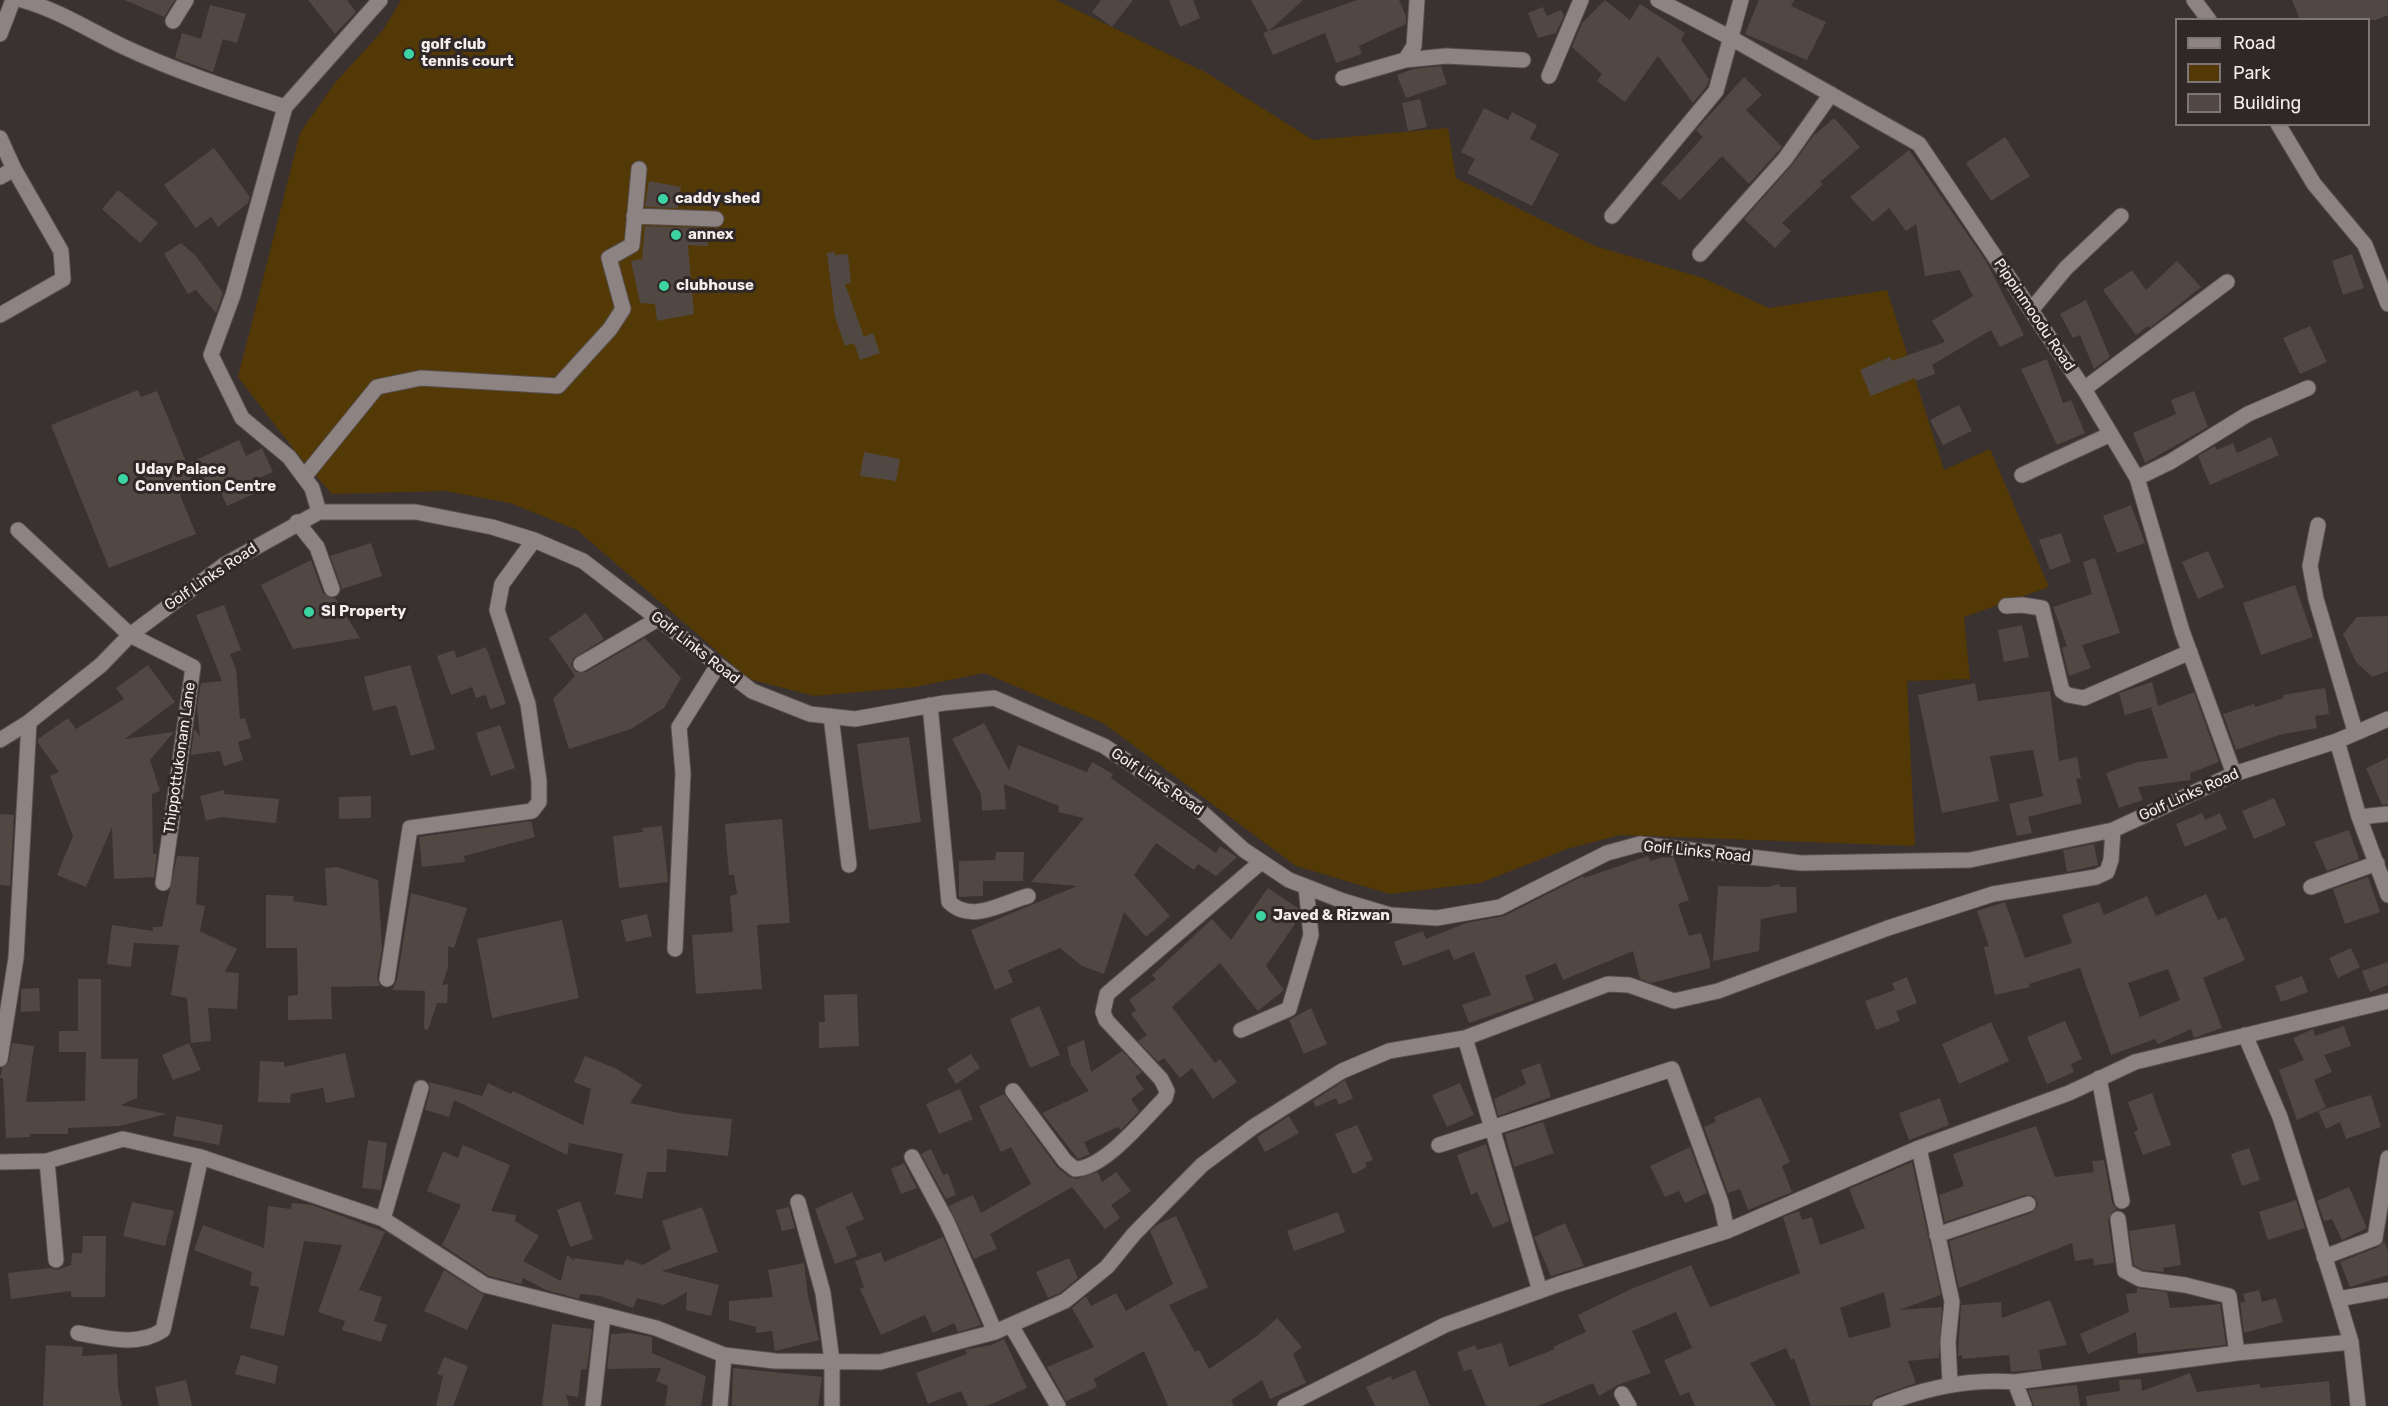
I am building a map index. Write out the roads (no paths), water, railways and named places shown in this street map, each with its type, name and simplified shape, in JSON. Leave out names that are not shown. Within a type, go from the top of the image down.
[{"type":"street","points":[[0,34],[14,0]]},
{"type":"street","points":[[22,0],[44,6],[124,46],[215,85],[285,107]]},
{"type":"street","points":[[173,21],[186,0]]},
{"type":"street","points":[[1405,60],[1414,46],[1418,0]]},
{"type":"street","points":[[1549,76],[1581,0]]},
{"type":"street","name":"Pippinmoodu Road","points":[[1658,0],[1731,38],[1919,144],[2032,309],[2084,389],[2137,478],[2190,652],[2234,774]]},
{"type":"street","points":[[1612,216],[1716,91],[1741,0]]},
{"type":"street","points":[[2194,0],[2208,18]]},
{"type":"street","points":[[319,512],[312,488],[289,457],[242,418],[211,355],[233,295],[285,107],[377,1]]},
{"type":"street","points":[[1342,78],[1405,60],[1446,56],[1522,60]]},
{"type":"street","points":[[1700,254],[1785,159],[1831,94]]},
{"type":"street","points":[[2279,126],[2314,184],[2365,245],[2388,304]]},
{"type":"street","points":[[0,138],[14,169],[61,251],[63,279],[0,315]]},
{"type":"street","points":[[0,177],[14,169]]},
{"type":"street","points":[[304,477],[377,387],[421,378],[558,386],[610,329],[623,309],[609,258],[632,245],[639,169]]},
{"type":"street","points":[[634,216],[716,219]]},
{"type":"street","points":[[2032,309],[2066,268],[2121,216]]},
{"type":"street","points":[[2084,389],[2227,282]]},
{"type":"street","points":[[2137,478],[2170,462],[2248,414],[2308,388]]},
{"type":"street","points":[[2022,475],[2111,434]]},
{"type":"street","name":"Golf Links Road","points":[[0,740],[29,722],[101,665],[130,635],[224,565],[297,522],[319,512],[416,512],[492,527],[534,540],[583,561],[752,692],[810,714],[855,719],[930,705],[994,698],[1104,746],[1196,807],[1244,850],[1289,880],[1390,915],[1437,918],[1500,907],[1607,853],[1640,844],[1801,863],[1970,860],[2114,830],[2234,774],[2337,741],[2355,731],[2388,719]]},
{"type":"street","points":[[297,522],[317,547],[332,589]]},
{"type":"street","points":[[2318,525],[2310,566],[2316,599],[2355,731]]},
{"type":"street","points":[[18,530],[130,635]]},
{"type":"street","points":[[387,979],[410,828],[532,811],[538,802],[539,781],[528,704],[497,610],[502,584],[534,540]]},
{"type":"street","points":[[2006,606],[2022,605],[2042,608],[2062,691],[2068,695],[2084,698],[2190,652]]},
{"type":"street","points":[[580,664],[658,619]]},
{"type":"street","name":"Thippottukonam Lane","points":[[130,635],[193,667],[163,883]]},
{"type":"street","points":[[675,949],[683,773],[679,727],[718,665]]},
{"type":"street","points":[[930,705],[949,902],[958,911],[976,913],[1028,896]]},
{"type":"street","points":[[831,716],[849,865]]},
{"type":"street","points":[[0,1059],[16,958],[29,722]]},
{"type":"street","points":[[2337,741],[2359,817],[2388,895]]},
{"type":"street","points":[[2359,817],[2388,814]]},
{"type":"street","points":[[0,1162],[47,1161],[123,1139],[201,1157],[383,1219],[485,1285],[656,1329],[724,1355],[775,1361],[880,1362],[1012,1327],[1065,1301],[1107,1267],[1134,1234],[1202,1165],[1253,1127],[1342,1071],[1389,1051],[1465,1038],[1608,984],[1629,985],[1674,1001],[1718,991],[1888,928],[1993,894],[2096,877],[2107,872],[2111,860],[2114,830]]},
{"type":"street","points":[[1013,1091],[1065,1161],[1075,1169],[1088,1168],[1103,1158],[1165,1098],[1167,1091],[1161,1079],[1106,1020],[1103,1012],[1107,994],[1261,862]]},
{"type":"street","points":[[2311,886],[2377,863]]},
{"type":"street","points":[[1241,1030],[1289,1009],[1311,935],[1306,887]]},
{"type":"street","points":[[1285,1406],[1445,1325],[1540,1291],[1727,1231],[1919,1148],[2069,1093],[2135,1062],[2388,1001]]},
{"type":"street","points":[[2245,1035],[2280,1117],[2338,1299],[2351,1342],[2358,1406]]},
{"type":"street","points":[[1465,1038],[1540,1291]]},
{"type":"street","points":[[1439,1145],[1672,1069],[1721,1203],[1727,1231]]},
{"type":"street","points":[[2099,1078],[2122,1201]]},
{"type":"street","points":[[383,1219],[421,1088]]},
{"type":"street","points":[[1919,1148],[1952,1302],[1948,1342],[1950,1384]]},
{"type":"street","points":[[78,1333],[110,1339],[149,1339],[163,1330],[201,1157]]},
{"type":"street","points":[[912,1157],[947,1222],[995,1332]]},
{"type":"street","points":[[2324,1257],[2375,1238],[2388,1158]]},
{"type":"street","points":[[47,1161],[56,1260]]},
{"type":"street","points":[[798,1202],[823,1293],[832,1361],[832,1406]]},
{"type":"street","points":[[1937,1235],[2028,1204]]},
{"type":"street","points":[[2118,1219],[2125,1271],[2140,1279],[2185,1285],[2229,1296],[2237,1353]]},
{"type":"street","points":[[2338,1299],[2388,1290]]},
{"type":"street","points":[[593,1406],[603,1316]]},
{"type":"street","points":[[1012,1327],[1058,1406]]},
{"type":"street","points":[[1880,1406],[1950,1384],[1985,1379],[2015,1382],[2237,1353],[2351,1342]]},
{"type":"street","points":[[720,1406],[724,1355]]},
{"type":"street","points":[[2015,1382],[2024,1406]]},
{"type":"place","name":"golf club tennis court","points":[[409,54]]},
{"type":"place","name":"caddy shed","points":[[663,199]]},
{"type":"place","name":"annex","points":[[676,235]]},
{"type":"place","name":"clubhouse","points":[[664,286]]},
{"type":"place","name":"Uday Palace Convention Centre","points":[[123,479]]},
{"type":"place","name":"SI Property","points":[[309,612]]},
{"type":"place","name":"Javed & Rizwan","points":[[1261,916]]}]
